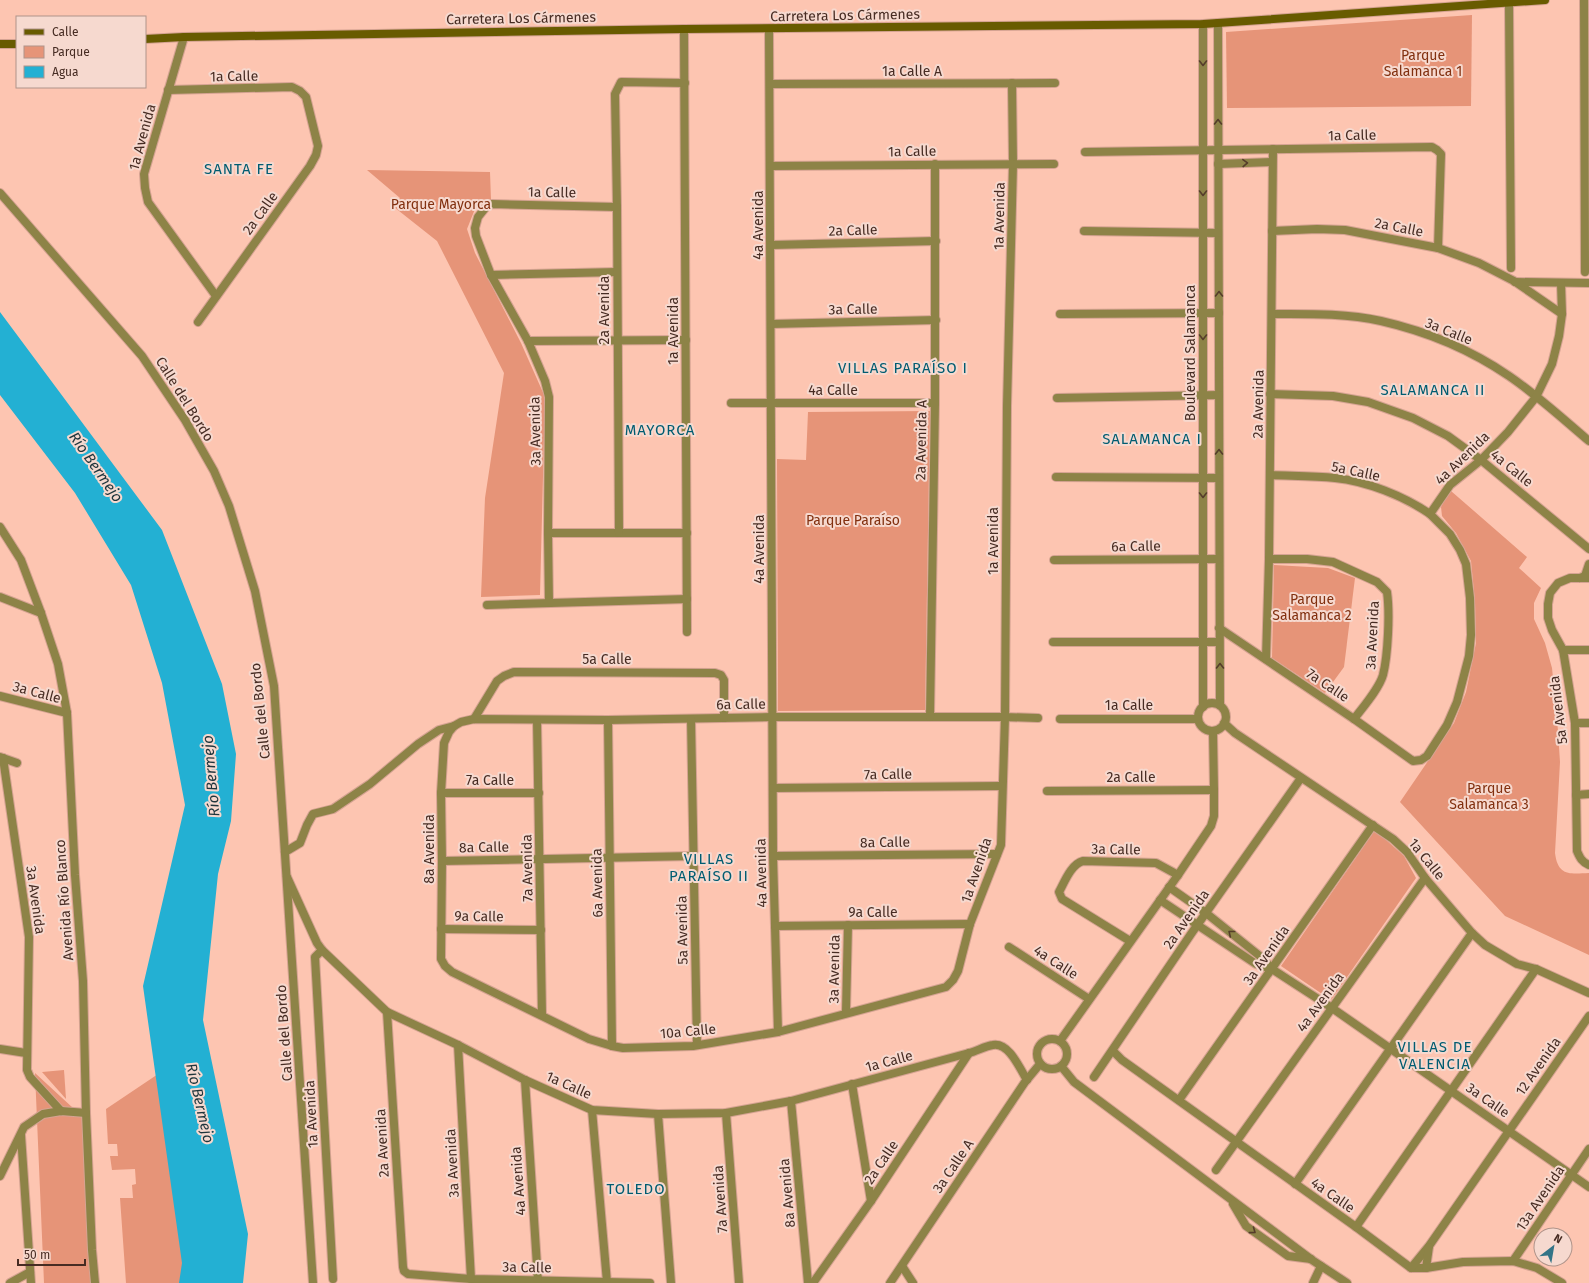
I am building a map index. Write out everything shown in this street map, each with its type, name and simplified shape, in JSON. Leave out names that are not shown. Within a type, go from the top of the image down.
[{"type":"main road","name":"Carretera Los Cármenes","points":[[146,39],[184,37],[684,29],[1203,24],[1545,0]]},
{"type":"main road","points":[[0,44],[16,44]]},
{"type":"street","points":[[1584,0],[1585,272]]},
{"type":"street","points":[[1509,3],[1511,268]]},
{"type":"street","name":"Boulevard Salamanca","points":[[1218,23],[1220,705]]},
{"type":"street","name":"Boulevard Salamanca","points":[[1202,707],[1203,24]]},
{"type":"street","name":"1a Avenida","points":[[684,29],[687,632]]},
{"type":"street","name":"4a Avenida","points":[[769,29],[773,856],[778,1032]]},
{"type":"street","name":"1a Avenida","points":[[184,37],[144,174],[145,188],[148,202],[216,296]]},
{"type":"street","name":"2a Avenida","points":[[619,533],[615,94],[621,82],[685,83]]},
{"type":"street","name":"1a Avenida","points":[[946,987],[953,980],[958,971],[970,924],[1001,845],[1005,717],[1007,406],[1013,164],[1012,83]]},
{"type":"street","name":"1a Calle A","points":[[770,84],[1055,83]]},
{"type":"street","name":"1a Calle","points":[[168,90],[292,87],[300,90]]},
{"type":"street","name":"2a Calle","points":[[198,322],[310,166],[316,155],[318,146],[310,111],[306,98],[300,90]]},
{"type":"street","name":"1a Calle","points":[[1218,150],[1432,147],[1441,154],[1438,248]]},
{"type":"street","name":"2a Avenida","points":[[1266,659],[1269,559],[1273,149]]},
{"type":"street","points":[[1085,152],[1218,150]]},
{"type":"street","points":[[1218,164],[1272,162]]},
{"type":"street","name":"2a Avenida A","points":[[930,717],[936,320],[935,164]]},
{"type":"street","name":"1a Calle","points":[[770,166],[1054,164]]},
{"type":"street","name":"Calle del Bordo","points":[[0,193],[142,356],[185,420],[214,471],[229,506],[255,591],[274,686],[313,1283]]},
{"type":"street","name":"1a Calle","points":[[486,207],[492,204],[617,207]]},
{"type":"street","name":"3a Avenida","points":[[486,207],[478,217],[475,228],[476,236],[491,275],[528,341],[545,382],[549,397],[549,603]]},
{"type":"street","name":"2a Calle","points":[[1272,231],[1345,230],[1438,248],[1479,263],[1514,282],[1562,314]]},
{"type":"street","points":[[1084,231],[1218,233]]},
{"type":"street","name":"2a Calle","points":[[771,245],[936,241]]},
{"type":"street","points":[[491,275],[617,272]]},
{"type":"street","name":"2a Calle","points":[[1514,282],[1589,283]]},
{"type":"street","name":"4a Avenida","points":[[1430,514],[1450,485],[1481,460],[1508,432],[1536,397],[1552,364],[1562,314],[1561,283]]},
{"type":"street","points":[[1060,314],[1219,313]]},
{"type":"street","name":"3a Calle","points":[[1272,314],[1347,316],[1380,321],[1438,339],[1474,356],[1509,376],[1589,441]]},
{"type":"street","name":"3a Calle","points":[[771,324],[936,320]]},
{"type":"street","points":[[528,341],[686,340]]},
{"type":"street","name":"4a Calle","points":[[1270,394],[1333,396],[1368,402],[1413,418],[1448,436],[1481,460],[1589,549]]},
{"type":"street","points":[[1057,398],[1219,395]]},
{"type":"street","name":"4a Calle","points":[[731,403],[935,403]]},
{"type":"street","name":"5a Calle","points":[[1270,475],[1345,480],[1371,486],[1417,505],[1430,514]]},
{"type":"street","points":[[1056,477],[1219,478]]},
{"type":"street","name":"7a Calle","points":[[1219,628],[1354,719],[1413,761],[1421,760],[1427,756],[1447,725],[1458,702],[1469,656],[1471,635],[1470,598],[1466,564],[1460,550],[1450,534],[1430,514]]},
{"type":"street","name":"Avenida Río Blanco","points":[[0,527],[21,560],[41,613],[58,664],[67,713],[75,875],[83,981],[86,1113],[92,1250],[95,1283]]},
{"type":"street","points":[[548,533],[687,533]]},
{"type":"street","name":"6a Calle","points":[[1054,560],[1219,559]]},
{"type":"street","name":"3a Avenida","points":[[1269,559],[1308,559],[1333,562],[1377,582],[1387,592],[1388,630],[1383,676],[1378,686],[1354,719]]},
{"type":"street","points":[[1580,578],[1585,576],[1589,564]]},
{"type":"street","name":"5a Avenida","points":[[1586,864],[1579,857],[1577,852],[1575,724],[1563,650],[1552,630],[1548,618],[1548,604],[1550,593],[1558,583],[1564,579],[1589,578]]},
{"type":"street","points":[[0,598],[41,613]]},
{"type":"street","points":[[487,605],[687,599]]},
{"type":"street","points":[[1053,642],[1220,642]]},
{"type":"street","points":[[1563,650],[1589,650]]},
{"type":"street","name":"5a Calle","points":[[474,720],[497,681],[514,672],[715,672],[721,675],[724,680],[724,718]]},
{"type":"street","name":"3a Calle","points":[[0,696],[67,713]]},
{"type":"street","points":[[1211,703],[1220,705],[1225,714],[1224,723],[1220,728],[1213,731],[1203,728],[1198,719],[1199,712],[1202,707],[1211,703]]},
{"type":"street","name":"6a Calle","points":[[285,852],[300,843],[313,814],[333,809],[370,784],[428,737],[439,730],[451,729],[460,722],[474,720],[608,720],[773,717],[1038,718]]},
{"type":"street","name":"5a Avenida","points":[[692,718],[697,1045]]},
{"type":"street","name":"1a Calle","points":[[1060,719],[1198,719]]},
{"type":"street","name":"7a Avenida","points":[[537,720],[542,1015]]},
{"type":"street","name":"6a Avenida","points":[[608,720],[612,1046]]},
{"type":"street","name":"1a Calle","points":[[1224,723],[1235,733],[1373,825],[1407,852],[1425,878],[1484,945],[1517,964],[1536,969],[1589,993]]},
{"type":"street","points":[[1575,724],[1589,723]]},
{"type":"street","name":"8a Avenida","points":[[444,966],[441,959],[441,793],[444,743],[451,729]]},
{"type":"street","points":[[1060,1041],[1170,887],[1211,826],[1214,816],[1213,731]]},
{"type":"street","points":[[1,757],[17,763]]},
{"type":"street","name":"3a Avenida","points":[[1,757],[29,937],[29,993],[26,1053],[27,1070],[30,1077],[61,1111]]},
{"type":"street","name":"2a Avenida","points":[[1094,1077],[1197,925],[1301,778]]},
{"type":"street","name":"7a Calle","points":[[773,788],[1002,786]]},
{"type":"street","name":"2a Calle","points":[[1047,791],[1214,790]]},
{"type":"street","name":"7a Calle","points":[[441,793],[539,793]]},
{"type":"street","points":[[1576,795],[1589,794]]},
{"type":"street","name":"3a Avenida","points":[[1179,1100],[1373,825]]},
{"type":"street","name":"8a Calle","points":[[773,856],[997,854]]},
{"type":"street","name":"8a Calle","points":[[442,861],[694,856]]},
{"type":"street","name":"3a Calle","points":[[1130,941],[1062,899],[1059,892],[1072,870],[1078,863],[1083,861],[1156,863],[1178,875]]},
{"type":"street","name":"1a Calle","points":[[287,877],[316,943],[388,1012],[458,1045],[525,1080],[592,1110],[658,1114],[726,1113],[791,1101],[994,1045],[1002,1046],[1011,1054],[1027,1080]]},
{"type":"street","name":"4a Avenida","points":[[1216,1170],[1425,878]]},
{"type":"street","name":"3a Calle","points":[[1170,887],[1206,913],[1261,957],[1272,969],[1332,1008],[1589,1186]]},
{"type":"street","name":"3a Calle","points":[[1160,900],[1256,964],[1272,969]]},
{"type":"street","name":"9a Calle","points":[[775,926],[970,924]]},
{"type":"street","name":"3a Avenida","points":[[846,1012],[848,925]]},
{"type":"street","name":"9a Calle","points":[[442,929],[541,930]]},
{"type":"street","points":[[1295,1184],[1472,933]]},
{"type":"street","name":"4a Calle","points":[[1009,947],[1089,999]]},
{"type":"street","name":"1a Avenida","points":[[322,950],[315,957],[333,1279]]},
{"type":"street","name":"10a Calle","points":[[444,966],[452,972],[589,1039],[623,1048],[697,1045],[778,1032],[846,1012],[946,987]]},
{"type":"street","points":[[1356,1227],[1536,969]]},
{"type":"street","name":"2a Avenida","points":[[388,1012],[404,1271]]},
{"type":"street","name":"12 Avenida","points":[[1411,1268],[1429,1246],[1589,1016]]},
{"type":"street","points":[[1050,1039],[1060,1041],[1066,1048],[1067,1055],[1065,1062],[1061,1066],[1050,1069],[1040,1064],[1037,1060],[1036,1053],[1040,1044],[1050,1039]]},
{"type":"street","name":"3a Avenida","points":[[458,1045],[471,1279]]},
{"type":"street","points":[[0,1049],[26,1053]]},
{"type":"street","name":"4a Calle","points":[[1113,1051],[1122,1060],[1411,1268]]},
{"type":"street","name":"2a Calle","points":[[813,1283],[871,1201],[969,1053]]},
{"type":"street","name":"3a Calle A","points":[[890,1283],[1027,1080],[1040,1064]]},
{"type":"street","points":[[1061,1066],[1074,1082],[1312,1260],[1347,1283]]},
{"type":"street","name":"4a Avenida","points":[[525,1080],[538,1281]]},
{"type":"street","points":[[852,1084],[871,1201]]},
{"type":"street","name":"8a Avenida","points":[[791,1101],[808,1283]]},
{"type":"street","points":[[592,1110],[607,1282]]},
{"type":"street","points":[[0,1176],[24,1127],[43,1114],[61,1111],[86,1113]]},
{"type":"street","name":"7a Avenida","points":[[726,1113],[739,1283]]},
{"type":"street","points":[[658,1114],[671,1283]]},
{"type":"street","points":[[20,1135],[31,1283]]},
{"type":"street","name":"13a Avenida","points":[[1513,1261],[1589,1149]]},
{"type":"street","points":[[1231,1200],[1246,1226],[1288,1256],[1312,1260]]},
{"type":"street","points":[[1426,1268],[1429,1246]]},
{"type":"street","points":[[1411,1268],[1426,1268],[1463,1262],[1513,1261],[1537,1268],[1562,1283]]},
{"type":"street","points":[[902,1266],[913,1283]]},
{"type":"street","points":[[1313,1283],[1321,1266]]},
{"type":"street","name":"3a Calle","points":[[404,1271],[408,1274],[471,1279],[650,1283]]},
{"type":"street","points":[[10,1283],[30,1272]]},
{"type":"green space","name":"Parque Salamanca 1","points":[[1472,15],[1471,106],[1227,108],[1226,32]]},
{"type":"green space","name":"Parque Mayorca","points":[[367,170],[490,172],[491,200],[480,204],[475,209],[467,229],[475,253],[521,343],[545,397],[540,595],[481,597],[485,498],[504,373],[437,241],[394,207],[400,198]]},
{"type":"green space","name":"Parque Paraíso","points":[[930,411],[925,710],[778,711],[777,459],[806,460],[808,412]]},
{"type":"green space","name":"Parque Salamanca 3","points":[[1451,491],[1527,557],[1519,568],[1541,588],[1534,603],[1534,619],[1545,643],[1552,668],[1560,762],[1555,853],[1559,866],[1562,870],[1576,874],[1589,873],[1589,955],[1505,916],[1400,802],[1454,723],[1466,692],[1476,643],[1475,602],[1471,561],[1456,533],[1442,516],[1441,507]]},
{"type":"green space","name":"Parque Salamanca 2","points":[[1274,565],[1328,568],[1355,578],[1344,667],[1325,693],[1272,658]]},
{"type":"green space","points":[[1375,830],[1404,856],[1416,878],[1331,1000],[1281,966]]},
{"type":"green space","points":[[176,1062],[202,1283],[126,1283],[120,1198],[133,1198],[132,1185],[136,1184],[135,1169],[112,1170],[110,1156],[118,1156],[117,1144],[108,1144],[106,1109]]},
{"type":"green space","points":[[64,1070],[66,1099],[42,1072]]},
{"type":"green space","points":[[35,1073],[73,1108],[87,1110],[94,1283],[44,1283]]},
{"type":"water","name":"Río Bermejo","points":[[0,312],[162,530],[222,684],[236,754],[231,821],[218,874],[203,1020],[248,1234],[243,1283],[179,1283],[182,1263],[143,986],[185,805],[162,683],[131,585],[75,493],[0,395]]},
{"type":"district","name":"SANTA FE","points":[[239,169]]},
{"type":"district","name":"VILLAS PARAÍSO I","points":[[903,368]]},
{"type":"district","name":"SALAMANCA II","points":[[1433,390]]},
{"type":"district","name":"MAYORCA","points":[[660,430]]},
{"type":"district","name":"SALAMANCA I","points":[[1152,439]]},
{"type":"district","name":"VILLAS PARAÍSO II","points":[[709,868]]},
{"type":"district","name":"VILLAS DE VALENCIA","points":[[1435,1056]]},
{"type":"district","name":"TOLEDO","points":[[636,1189]]}]
